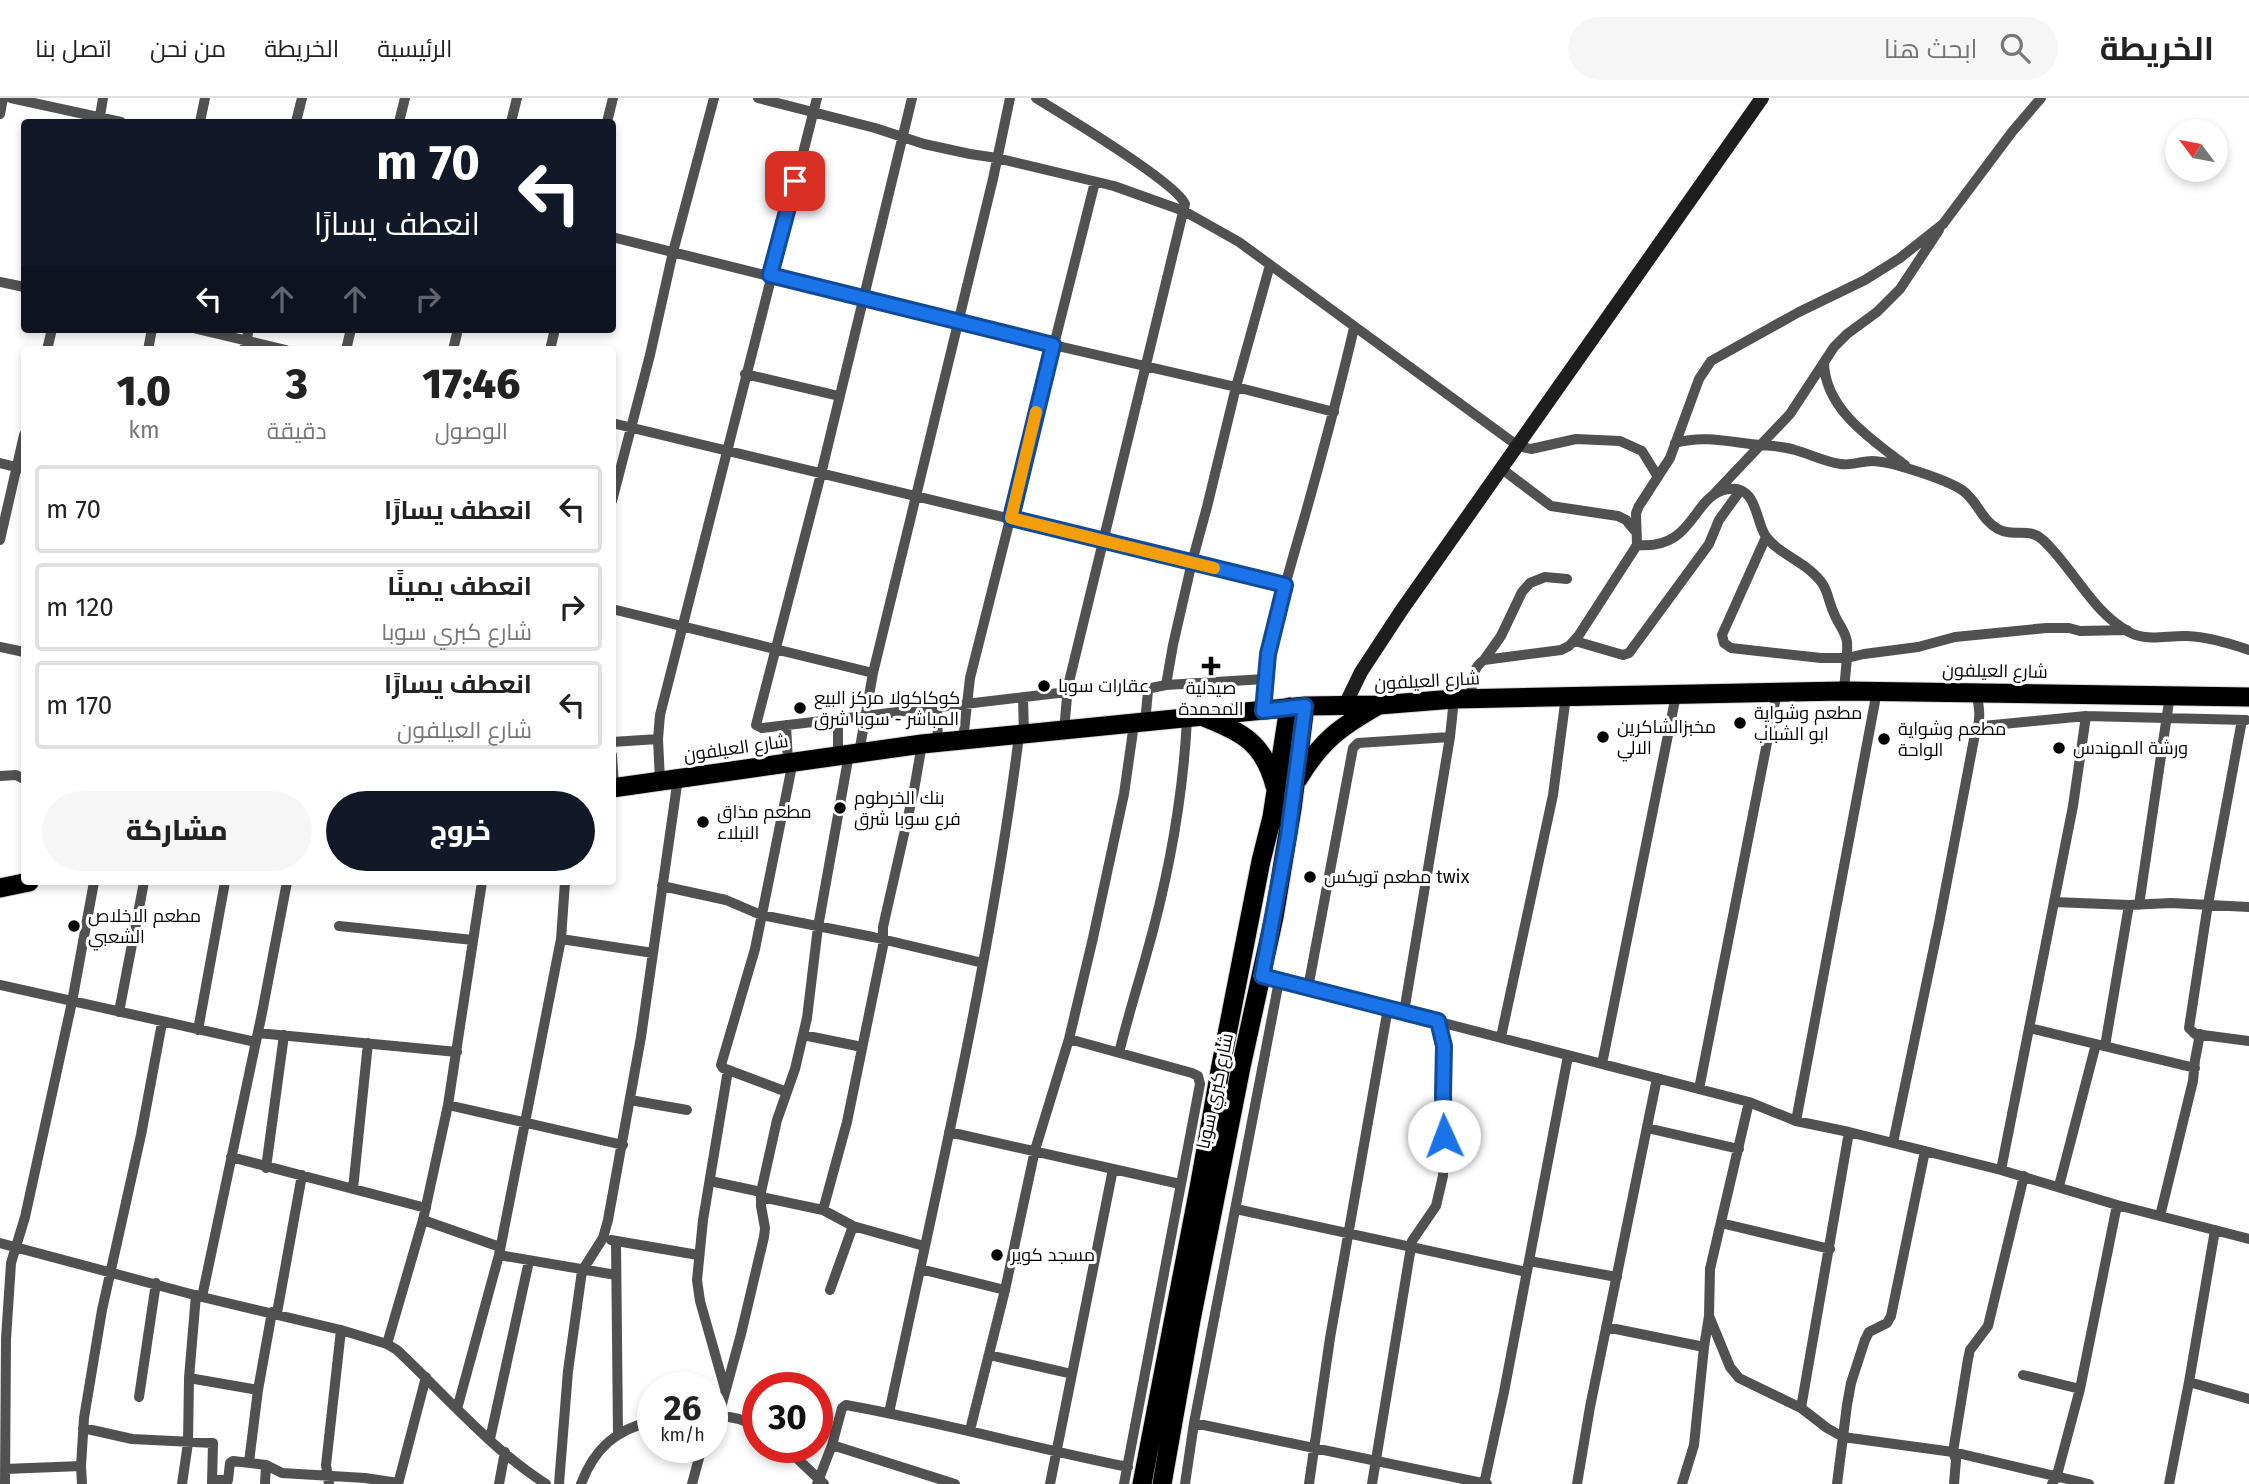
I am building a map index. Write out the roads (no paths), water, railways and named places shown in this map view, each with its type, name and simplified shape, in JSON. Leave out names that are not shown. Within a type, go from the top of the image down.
[{"type":"highway","name":"شارع العيلفون","points":[[616,787],[930,743],[1297,707],[1462,699],[1844,691],[2249,697]]},
{"type":"highway","points":[[1296,783],[1329,737],[1379,705]]},
{"type":"highway","name":"شارع كبري سوبا","points":[[1162,1484],[1241,1067],[1270,978],[1279,891],[1296,783],[1297,707]]},
{"type":"highway","name":"شارع كبري سوبا","points":[[1142,1484],[1259,872],[1297,707]]},
{"type":"highway","points":[[1196,718],[1238,733],[1260,751],[1276,790]]},
{"type":"highway","points":[[0,888],[21,884]]},
{"type":"highway","points":[[1221,1065],[1241,1067]]},
{"type":"street","points":[[0,114],[4,98]]},
{"type":"street","points":[[11,98],[95,119]]},
{"type":"street","points":[[99,119],[103,98]]},
{"type":"street","points":[[201,119],[205,98]]},
{"type":"street","points":[[297,119],[302,98]]},
{"type":"street","points":[[400,119],[405,98]]},
{"type":"street","points":[[512,119],[517,98]]},
{"type":"street","points":[[608,119],[613,98]]},
{"type":"street","points":[[616,486],[673,252],[715,98]]},
{"type":"street","points":[[758,98],[814,111],[946,149],[997,158],[1096,182],[1184,211],[1239,242],[1518,446],[1531,449],[1576,439],[1620,442],[1642,452],[1658,477]]},
{"type":"street","points":[[559,1484],[568,1371],[582,1271],[603,1238],[608,1220],[631,1100],[662,886],[669,779],[658,739],[660,715],[817,98]]},
{"type":"street","points":[[912,98],[821,474],[755,723],[759,728],[1067,692]]},
{"type":"street","points":[[728,1379],[764,1237],[761,1194],[777,1120],[807,1018],[818,927],[849,754],[865,715],[1010,98]]},
{"type":"street","points":[[1036,98],[1142,167],[1179,194],[1185,204],[1067,692],[1064,731]]},
{"type":"street","points":[[1345,705],[1361,672],[1401,611],[1762,98]]},
{"type":"street","points":[[2027,114],[2034,98]]},
{"type":"street","points":[[1637,545],[1656,546],[1673,539],[1790,414],[1824,361],[1847,334],[1877,312],[1899,289],[1942,223],[2041,98]]},
{"type":"street","points":[[963,740],[970,678],[1096,182]]},
{"type":"street","points":[[1484,660],[1561,650],[1575,641],[1637,545],[1636,513],[1670,458],[1699,379],[1712,361],[1799,312],[1865,280],[1900,258],[1942,223]]},
{"type":"street","points":[[616,238],[1334,412]]},
{"type":"street","points":[[1166,685],[1192,562],[1270,265]]},
{"type":"street","points":[[0,282],[21,286]]},
{"type":"street","points":[[1263,711],[1265,679],[1275,621],[1334,412],[1354,328]]},
{"type":"street","points":[[208,333],[245,346]]},
{"type":"street","points":[[1824,361],[1827,386],[1840,408],[1872,439],[1910,469]]},
{"type":"street","points":[[745,374],[839,396]]},
{"type":"street","points":[[616,424],[1285,585]]},
{"type":"street","points":[[1675,443],[1714,438],[1795,449],[1842,465],[1872,461],[1890,463],[1961,490],[1997,529],[2031,532],[2042,540],[2079,581],[2085,592],[2127,631]]},
{"type":"street","points":[[0,463],[20,468],[0,540]]},
{"type":"street","points":[[1502,469],[1551,506],[1618,516],[1626,520],[1636,532]]},
{"type":"street","points":[[1715,493],[1728,489],[1740,491],[1752,500],[1766,537],[1825,586],[1835,617],[1847,640],[1844,691]]},
{"type":"street","points":[[1575,641],[1623,655],[1629,653],[1709,544],[1718,520],[1740,491]]},
{"type":"street","points":[[1766,537],[1722,635],[1724,643],[1731,648],[1821,658],[1847,658],[1955,638],[2069,628],[2080,631],[2127,631],[2147,637],[2186,636],[2249,649]]},
{"type":"street","points":[[1404,1012],[1450,737],[1462,699],[1476,667],[1501,636],[1522,593],[1530,583],[1545,577],[1567,579]]},
{"type":"street","points":[[616,610],[873,673]]},
{"type":"street","points":[[0,647],[21,651]]},
{"type":"street","points":[[970,1430],[1005,1290],[1035,1150],[1069,1039],[1148,691],[1166,685],[1265,679]]},
{"type":"street","points":[[1796,1121],[1877,691]]},
{"type":"street","points":[[1893,1143],[1978,729],[1980,711],[1976,691]]},
{"type":"street","points":[[1699,1089],[1777,692]]},
{"type":"street","points":[[1602,1064],[1676,695]]},
{"type":"street","points":[[2059,1186],[2101,1045],[2134,905],[2170,695]]},
{"type":"street","points":[[1502,1037],[1553,795],[1566,696]]},
{"type":"street","points":[[889,1413],[969,1042],[1022,735],[1023,697]]},
{"type":"street","points":[[823,1210],[847,1122],[883,940],[883,927],[914,790],[930,743],[937,707]]},
{"type":"street","points":[[1978,729],[1983,726],[2087,716],[2245,720],[2208,904],[2189,1028],[2200,1034],[2249,1041]]},
{"type":"street","points":[[2001,1170],[2073,806],[2087,716]]},
{"type":"street","points":[[838,718],[849,754]]},
{"type":"street","points":[[1119,1054],[1147,955],[1196,718]]},
{"type":"street","points":[[786,725],[790,762],[755,948],[721,1064],[722,1068],[787,1092]]},
{"type":"street","points":[[1308,988],[1353,748],[1358,743],[1450,737]]},
{"type":"street","points":[[616,742],[658,739]]},
{"type":"street","points":[[0,776],[16,775],[21,778]]},
{"type":"street","points":[[3,1484],[5,1469],[2,1404],[9,1271],[25,1217],[72,1002],[93,885]]},
{"type":"street","points":[[118,1012],[143,885]]},
{"type":"street","points":[[198,1030],[224,885]]},
{"type":"street","points":[[182,1484],[188,1443],[189,1378],[199,1296],[257,1038],[286,885]]},
{"type":"street","points":[[387,1344],[423,1220],[448,1105],[482,885]]},
{"type":"street","points":[[457,1409],[500,1251],[561,939],[565,885]]},
{"type":"street","points":[[662,886],[726,900],[761,915],[983,963]]},
{"type":"street","points":[[2054,902],[2249,906]]},
{"type":"street","points":[[339,926],[473,940]]},
{"type":"street","points":[[561,939],[653,953]]},
{"type":"street","points":[[1185,1484],[1261,1067],[1270,978],[1749,1102],[1796,1121],[2001,1170],[2117,1205],[2249,1238]]},
{"type":"street","points":[[0,985],[198,1030],[257,1038],[284,1035],[457,1052]]},
{"type":"street","points":[[1309,1484],[1330,1338],[1388,1008]]},
{"type":"street","points":[[1372,1484],[1411,1245],[1415,1234],[1436,1206],[1443,1177],[1444,1046],[1438,1021]]},
{"type":"street","points":[[82,1484],[83,1428],[109,1271],[141,1135],[162,1023]]},
{"type":"street","points":[[2029,1028],[2195,1068]]},
{"type":"street","points":[[2160,1216],[2193,1081],[2200,1034]]},
{"type":"street","points":[[266,1168],[284,1035]]},
{"type":"street","points":[[803,1035],[862,1047]]},
{"type":"street","points":[[1069,1039],[1192,1073],[1198,1076],[1200,1084],[1124,1484]]},
{"type":"street","points":[[352,1189],[368,1043]]},
{"type":"street","points":[[1194,1423],[1485,1484],[1568,1056]]},
{"type":"street","points":[[720,1372],[696,1280],[728,1070]]},
{"type":"street","points":[[1577,1484],[1657,1078]]},
{"type":"street","points":[[631,1100],[687,1110]]},
{"type":"street","points":[[1682,1484],[1694,1445],[1703,1347],[1709,1317],[1710,1269],[1749,1102]]},
{"type":"street","points":[[448,1105],[623,1145]]},
{"type":"street","points":[[1647,1128],[1739,1149]]},
{"type":"street","points":[[949,1132],[1180,1184]]},
{"type":"street","points":[[1801,1408],[1850,1132]]},
{"type":"street","points":[[1837,1484],[1851,1383],[1869,1332],[1887,1323],[1891,1316],[1925,1151]]},
{"type":"street","points":[[231,1157],[426,1208]]},
{"type":"street","points":[[1049,1484],[1113,1169]]},
{"type":"street","points":[[249,1462],[258,1390],[302,1175]]},
{"type":"street","points":[[1954,1484],[1956,1460],[1952,1452],[1970,1350],[1988,1326],[2024,1177]]},
{"type":"street","points":[[710,1181],[823,1210],[853,1226],[924,1246]]},
{"type":"street","points":[[2054,1480],[2080,1390],[2117,1205]]},
{"type":"street","points":[[1236,1209],[1350,1234],[1528,1266],[1617,1277]]},
{"type":"street","points":[[423,1220],[529,1261],[616,1275]]},
{"type":"street","points":[[1721,1223],[1830,1249]]},
{"type":"street","points":[[830,1290],[853,1226]]},
{"type":"street","points":[[2169,1484],[2215,1230]]},
{"type":"street","points":[[603,1238],[698,1255]]},
{"type":"street","points":[[616,1241],[618,1433]]},
{"type":"street","points":[[0,1243],[387,1344],[397,1350],[490,1439],[546,1484]]},
{"type":"street","points":[[490,1439],[529,1261]]},
{"type":"street","points":[[919,1269],[1005,1290]]},
{"type":"street","points":[[139,1397],[156,1283]]},
{"type":"street","points":[[1709,1317],[1730,1367],[1739,1378],[1801,1408],[1843,1437],[1952,1452],[2054,1480],[2089,1484]]},
{"type":"street","points":[[1606,1327],[1703,1347]]},
{"type":"street","points":[[329,1480],[326,1465],[341,1330]]},
{"type":"street","points":[[989,1355],[1072,1374]]},
{"type":"street","points":[[2023,1375],[2080,1390]]},
{"type":"street","points":[[83,1428],[132,1440],[213,1443],[212,1482],[228,1480],[230,1464],[233,1461],[266,1465],[282,1473],[329,1480],[365,1478],[398,1484],[426,1377]]},
{"type":"street","points":[[189,1378],[258,1390]]},
{"type":"street","points":[[2189,1382],[2249,1399]]},
{"type":"street","points":[[833,1441],[843,1406],[970,1430],[1056,1453],[1128,1467]]},
{"type":"street","points":[[581,1484],[595,1458],[618,1433],[637,1426]]},
{"type":"street","points":[[833,1445],[955,1484]]},
{"type":"street","points":[[499,1484],[505,1452]]},
{"type":"street","points":[[692,1484],[698,1463]]},
{"type":"street","points":[[801,1463],[820,1482],[826,1463]]},
{"type":"street","points":[[265,1484],[266,1465]]},
{"type":"street","points":[[5,1469],[81,1466]]},
{"type":"place","name":"صيدلية المحمدة","points":[[1211,666]]},
{"type":"place","name":"عقارات سوبا","points":[[1044,686]]},
{"type":"place","name":"كوكاكولا مركز البيع المباشر - سوبا شرق","points":[[800,708]]},
{"type":"place","name":"مطعم وشواية ابو الشباب","points":[[1740,723]]},
{"type":"place","name":"مخبزالشاكرين الالي","points":[[1603,737]]},
{"type":"place","name":"مطعم وشواية الواحة","points":[[1884,739]]},
{"type":"place","name":"ورشة المهندس","points":[[2059,748]]},
{"type":"place","name":"بنك الخرطوم فرع سوبا شرق","points":[[840,808]]},
{"type":"place","name":"مطعم مذاق النبلاء","points":[[703,822]]},
{"type":"place","name":"مطعم تويكس twix","points":[[1310,877]]},
{"type":"place","name":"مطعم الاخلاص الشعبي","points":[[74,926]]},
{"type":"place","name":"مسجد كوير","points":[[997,1255]]}]
